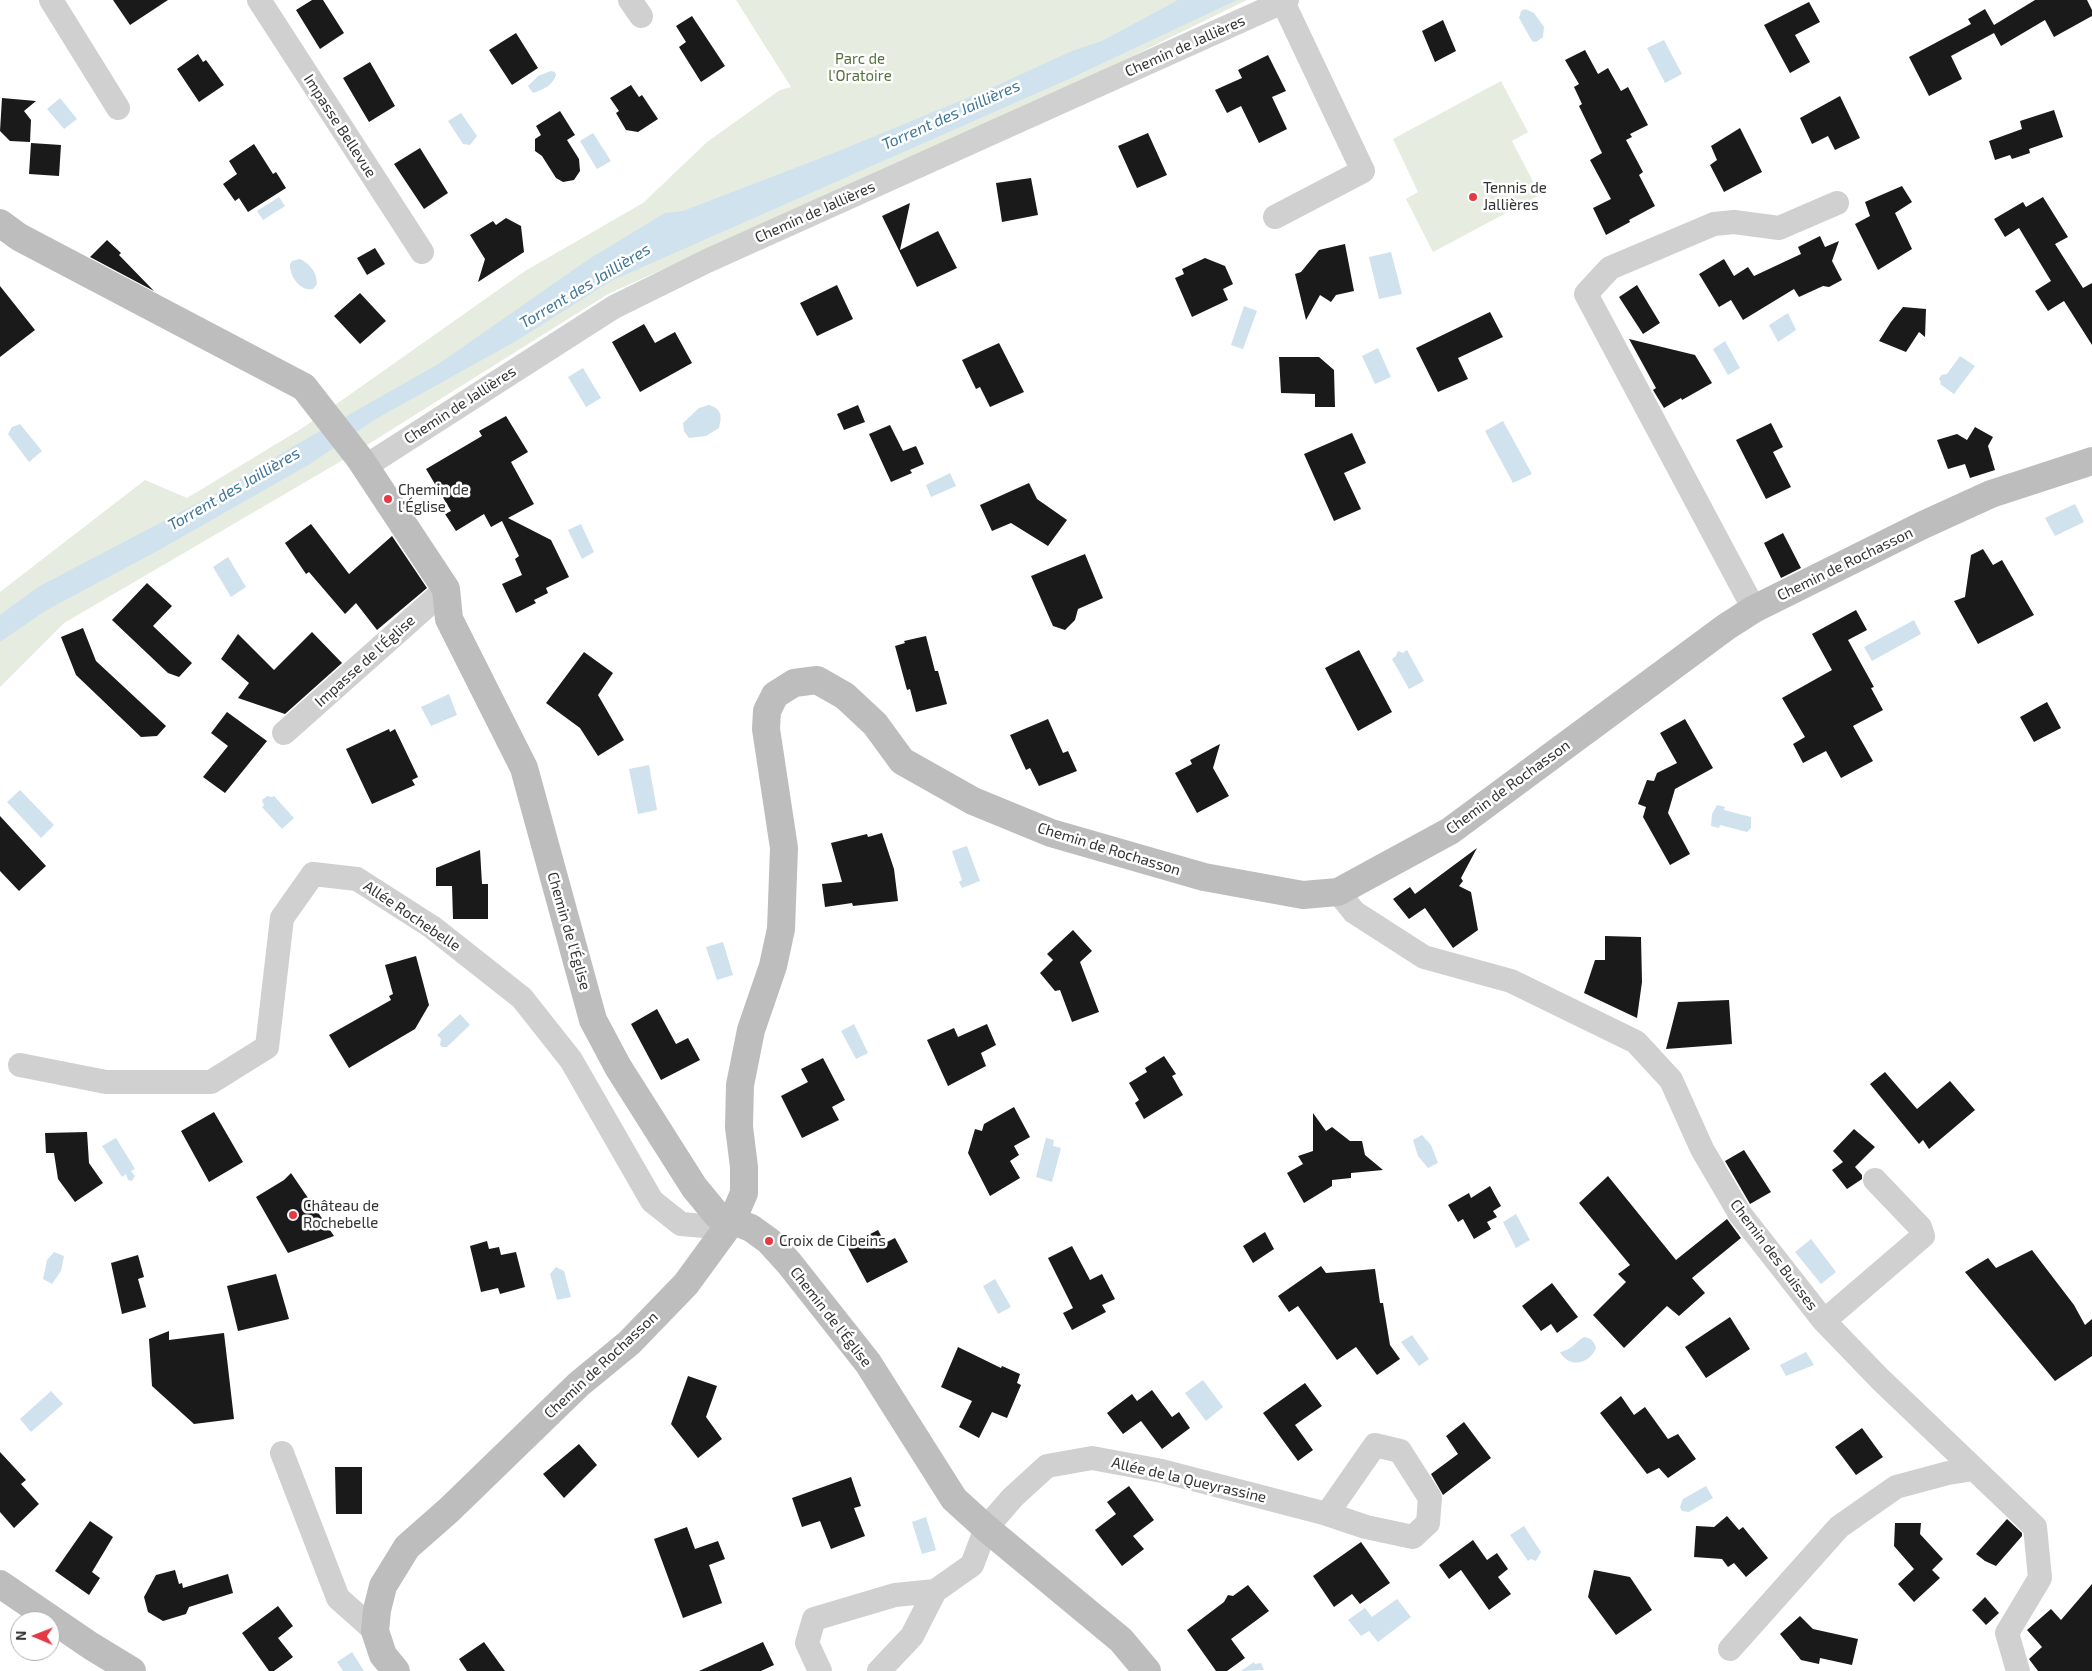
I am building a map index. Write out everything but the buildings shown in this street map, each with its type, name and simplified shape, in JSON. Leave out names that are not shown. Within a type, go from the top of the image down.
[{"type":"street","points":[[51,0],[118,108]]},
{"type":"street","name":"Impasse Bellevue","points":[[259,0],[422,252]]},
{"type":"street","points":[[1275,217],[1364,171],[1285,1]]},
{"type":"street","name":"Chemin de Jallières","points":[[361,460],[614,307],[725,253],[1285,1]]},
{"type":"street","points":[[1754,609],[1586,294],[1610,268],[1714,224],[1734,222],[1779,228],[1838,203]]},
{"type":"street","name":"Chemin de l'Église","points":[[0,223],[19,237],[304,387],[361,460],[446,589],[449,619],[524,768],[593,1020],[618,1067],[694,1188],[717,1215],[730,1225],[751,1228],[763,1236],[790,1263],[868,1364],[954,1499],[986,1528],[1121,1640],[1147,1671]]},
{"type":"street","name":"Chemin de Rochasson","points":[[396,1671],[383,1655],[375,1631],[377,1610],[383,1586],[407,1548],[580,1384],[629,1343],[686,1284],[730,1225],[744,1193],[744,1167],[739,1127],[740,1086],[751,1030],[773,966],[781,929],[784,848],[766,729],[766,711],[776,695],[794,683],[817,680],[845,696],[875,724],[902,761],[973,801],[1051,833],[1204,877],[1303,896],[1338,892],[1450,831],[1726,626],[1754,609],[1923,525],[1991,494],[2092,461]]},
{"type":"street","name":"Impasse de l'Église","points":[[284,733],[446,589]]},
{"type":"street","name":"Allée Rochebelle","points":[[20,1065],[106,1082],[211,1082],[266,1047],[282,918],[313,874],[357,879],[432,927],[522,998],[571,1060],[652,1201],[681,1224],[730,1225]]},
{"type":"street","name":"Chemin des Buisses","points":[[1338,892],[1354,912],[1424,957],[1511,981],[1636,1042],[1671,1080],[1702,1149],[1740,1214],[1824,1321],[1880,1379],[2035,1527],[2040,1578],[2007,1632],[2018,1671]]},
{"type":"street","points":[[1824,1321],[1923,1236],[1920,1228],[1874,1180]]},
{"type":"street","name":"Allée de la Queyrassine","points":[[986,1528],[1013,1497],[1047,1466],[1092,1458],[1162,1471],[1327,1514],[1366,1527],[1412,1537],[1428,1523],[1430,1498],[1400,1451],[1374,1446],[1327,1514]]},
{"type":"street","points":[[282,1453],[338,1598],[375,1631]]},
{"type":"street","points":[[1730,1649],[1839,1527],[1896,1487],[1948,1473],[1974,1469]]},
{"type":"street","points":[[879,1671],[912,1636],[935,1591],[972,1565],[986,1528]]},
{"type":"street","points":[[0,1584],[91,1646],[132,1671]]},
{"type":"street","points":[[820,1671],[807,1643],[814,1619],[895,1595],[935,1591]]},
{"type":"green space","name":"Parc de l'Oratoire","points":[[736,0],[1247,0],[1096,74],[608,294],[343,460],[64,623],[0,687],[0,592],[145,480],[187,498],[301,429],[525,271],[643,203],[707,142],[780,90],[791,87]]},
{"type":"green space","points":[[1501,81],[1528,132],[1512,141],[1540,195],[1433,252],[1406,199],[1418,192],[1393,139]]},
{"type":"water","name":"Torrent des Jaillières","points":[[1178,0],[1237,0],[1069,79],[611,281],[516,341],[374,420],[310,464],[159,550],[45,611],[0,642],[0,615],[38,587],[219,492],[294,446],[440,363],[589,259],[665,213],[683,211],[834,153],[989,89],[1072,51],[1102,41]]},
{"type":"water","points":[[1525,9],[1534,13],[1544,27],[1543,37],[1536,42],[1532,41],[1519,18],[1521,11]]},
{"type":"water","points":[[1664,40],[1682,74],[1665,83],[1647,48]]},
{"type":"water","points":[[551,71],[555,72],[556,75],[553,82],[544,89],[533,93],[528,86],[538,76]]},
{"type":"water","points":[[60,98],[77,119],[64,129],[47,109]]},
{"type":"water","points":[[461,113],[477,136],[470,145],[463,144],[448,121]]},
{"type":"water","points":[[593,133],[611,161],[597,169],[580,141]]},
{"type":"water","points":[[279,197],[285,206],[263,220],[257,211]]},
{"type":"water","points":[[1391,252],[1402,294],[1379,299],[1369,257]]},
{"type":"water","points":[[300,259],[307,263],[314,272],[317,284],[313,289],[304,288],[293,278],[290,264],[292,261]]},
{"type":"water","points":[[1244,306],[1257,311],[1243,349],[1231,345]]},
{"type":"water","points":[[1788,313],[1796,330],[1778,342],[1769,325]]},
{"type":"water","points":[[1725,341],[1740,368],[1728,375],[1713,349]]},
{"type":"water","points":[[1378,348],[1391,377],[1375,384],[1362,356]]},
{"type":"water","points":[[1960,356],[1975,366],[1954,394],[1940,384],[1939,379],[1941,375],[1947,374]]},
{"type":"water","points":[[583,368],[601,398],[586,407],[568,377]]},
{"type":"water","points":[[709,405],[719,411],[721,420],[719,428],[706,436],[689,438],[684,431],[683,423],[699,408]]},
{"type":"water","points":[[1503,421],[1532,474],[1513,483],[1485,431]]},
{"type":"water","points":[[20,424],[42,451],[29,462],[8,434],[12,427]]},
{"type":"water","points":[[950,473],[956,486],[931,497],[926,485]]},
{"type":"water","points":[[2075,504],[2084,522],[2055,536],[2045,518]]},
{"type":"water","points":[[581,524],[594,552],[582,559],[568,530]]},
{"type":"water","points":[[228,557],[246,587],[231,597],[213,567]]},
{"type":"water","points":[[1914,620],[1921,634],[1872,661],[1864,647]]},
{"type":"water","points":[[1407,650],[1424,681],[1409,689],[1392,659],[1398,651],[1403,653]]},
{"type":"water","points":[[449,694],[457,715],[431,726],[421,707]]},
{"type":"water","points":[[649,765],[657,810],[638,814],[629,769]]},
{"type":"water","points":[[20,790],[54,825],[41,838],[7,802]]},
{"type":"water","points":[[267,796],[274,796],[294,818],[282,829],[262,807],[264,805],[262,800]]},
{"type":"water","points":[[1717,805],[1725,807],[1724,810],[1751,817],[1751,828],[1747,832],[1720,825],[1719,828],[1711,826],[1712,814]]},
{"type":"water","points":[[967,846],[980,881],[962,888],[959,882],[962,880],[952,851]]},
{"type":"water","points":[[723,942],[733,975],[717,980],[706,947]]},
{"type":"water","points":[[460,1014],[470,1025],[447,1047],[442,1047],[440,1045],[441,1039],[437,1035]]},
{"type":"water","points":[[854,1024],[868,1053],[856,1059],[841,1031]]},
{"type":"water","points":[[1422,1135],[1431,1145],[1438,1163],[1428,1168],[1418,1156],[1413,1140]]},
{"type":"water","points":[[116,1138],[135,1169],[131,1171],[135,1176],[132,1181],[128,1180],[126,1174],[122,1177],[102,1146]]},
{"type":"water","points":[[1046,1138],[1054,1140],[1053,1146],[1061,1148],[1052,1182],[1036,1177]]},
{"type":"water","points":[[1516,1214],[1530,1240],[1516,1248],[1503,1222]]},
{"type":"water","points":[[1811,1239],[1836,1272],[1821,1284],[1795,1252]]},
{"type":"water","points":[[54,1252],[64,1256],[61,1271],[52,1284],[43,1279],[47,1260]]},
{"type":"water","points":[[556,1267],[564,1271],[571,1297],[557,1300],[550,1274]]},
{"type":"water","points":[[995,1279],[1011,1307],[998,1314],[983,1286]]},
{"type":"water","points":[[1412,1335],[1429,1359],[1419,1366],[1401,1342]]},
{"type":"water","points":[[1584,1337],[1592,1340],[1596,1348],[1589,1358],[1579,1362],[1569,1361],[1560,1352],[1570,1348]]},
{"type":"water","points":[[1806,1352],[1814,1365],[1786,1376],[1780,1365]]},
{"type":"water","points":[[1203,1380],[1223,1407],[1206,1421],[1185,1393]]},
{"type":"water","points":[[51,1391],[63,1404],[31,1432],[20,1419]]},
{"type":"water","points":[[1706,1486],[1713,1498],[1689,1512],[1682,1511],[1680,1507],[1683,1499]]},
{"type":"water","points":[[926,1517],[936,1550],[922,1554],[912,1522]]},
{"type":"water","points":[[1524,1526],[1541,1552],[1536,1561],[1531,1559],[1528,1561],[1510,1535]]},
{"type":"water","points":[[1397,1599],[1411,1617],[1378,1642],[1369,1631],[1361,1636],[1348,1620],[1365,1608],[1372,1617]]},
{"type":"water","points":[[352,1652],[364,1671],[343,1671],[337,1662]]},
{"type":"water","points":[[1254,1662],[1255,1664],[1261,1663],[1264,1670],[1241,1671]]},
{"type":"place","name":"Tennis de Jallières","points":[[1473,197]]},
{"type":"place","name":"Chemin de l'Église","points":[[388,499]]},
{"type":"place","name":"Château de Rochebelle","points":[[293,1215]]},
{"type":"place","name":"Croix de Cibeins","points":[[769,1241]]}]
